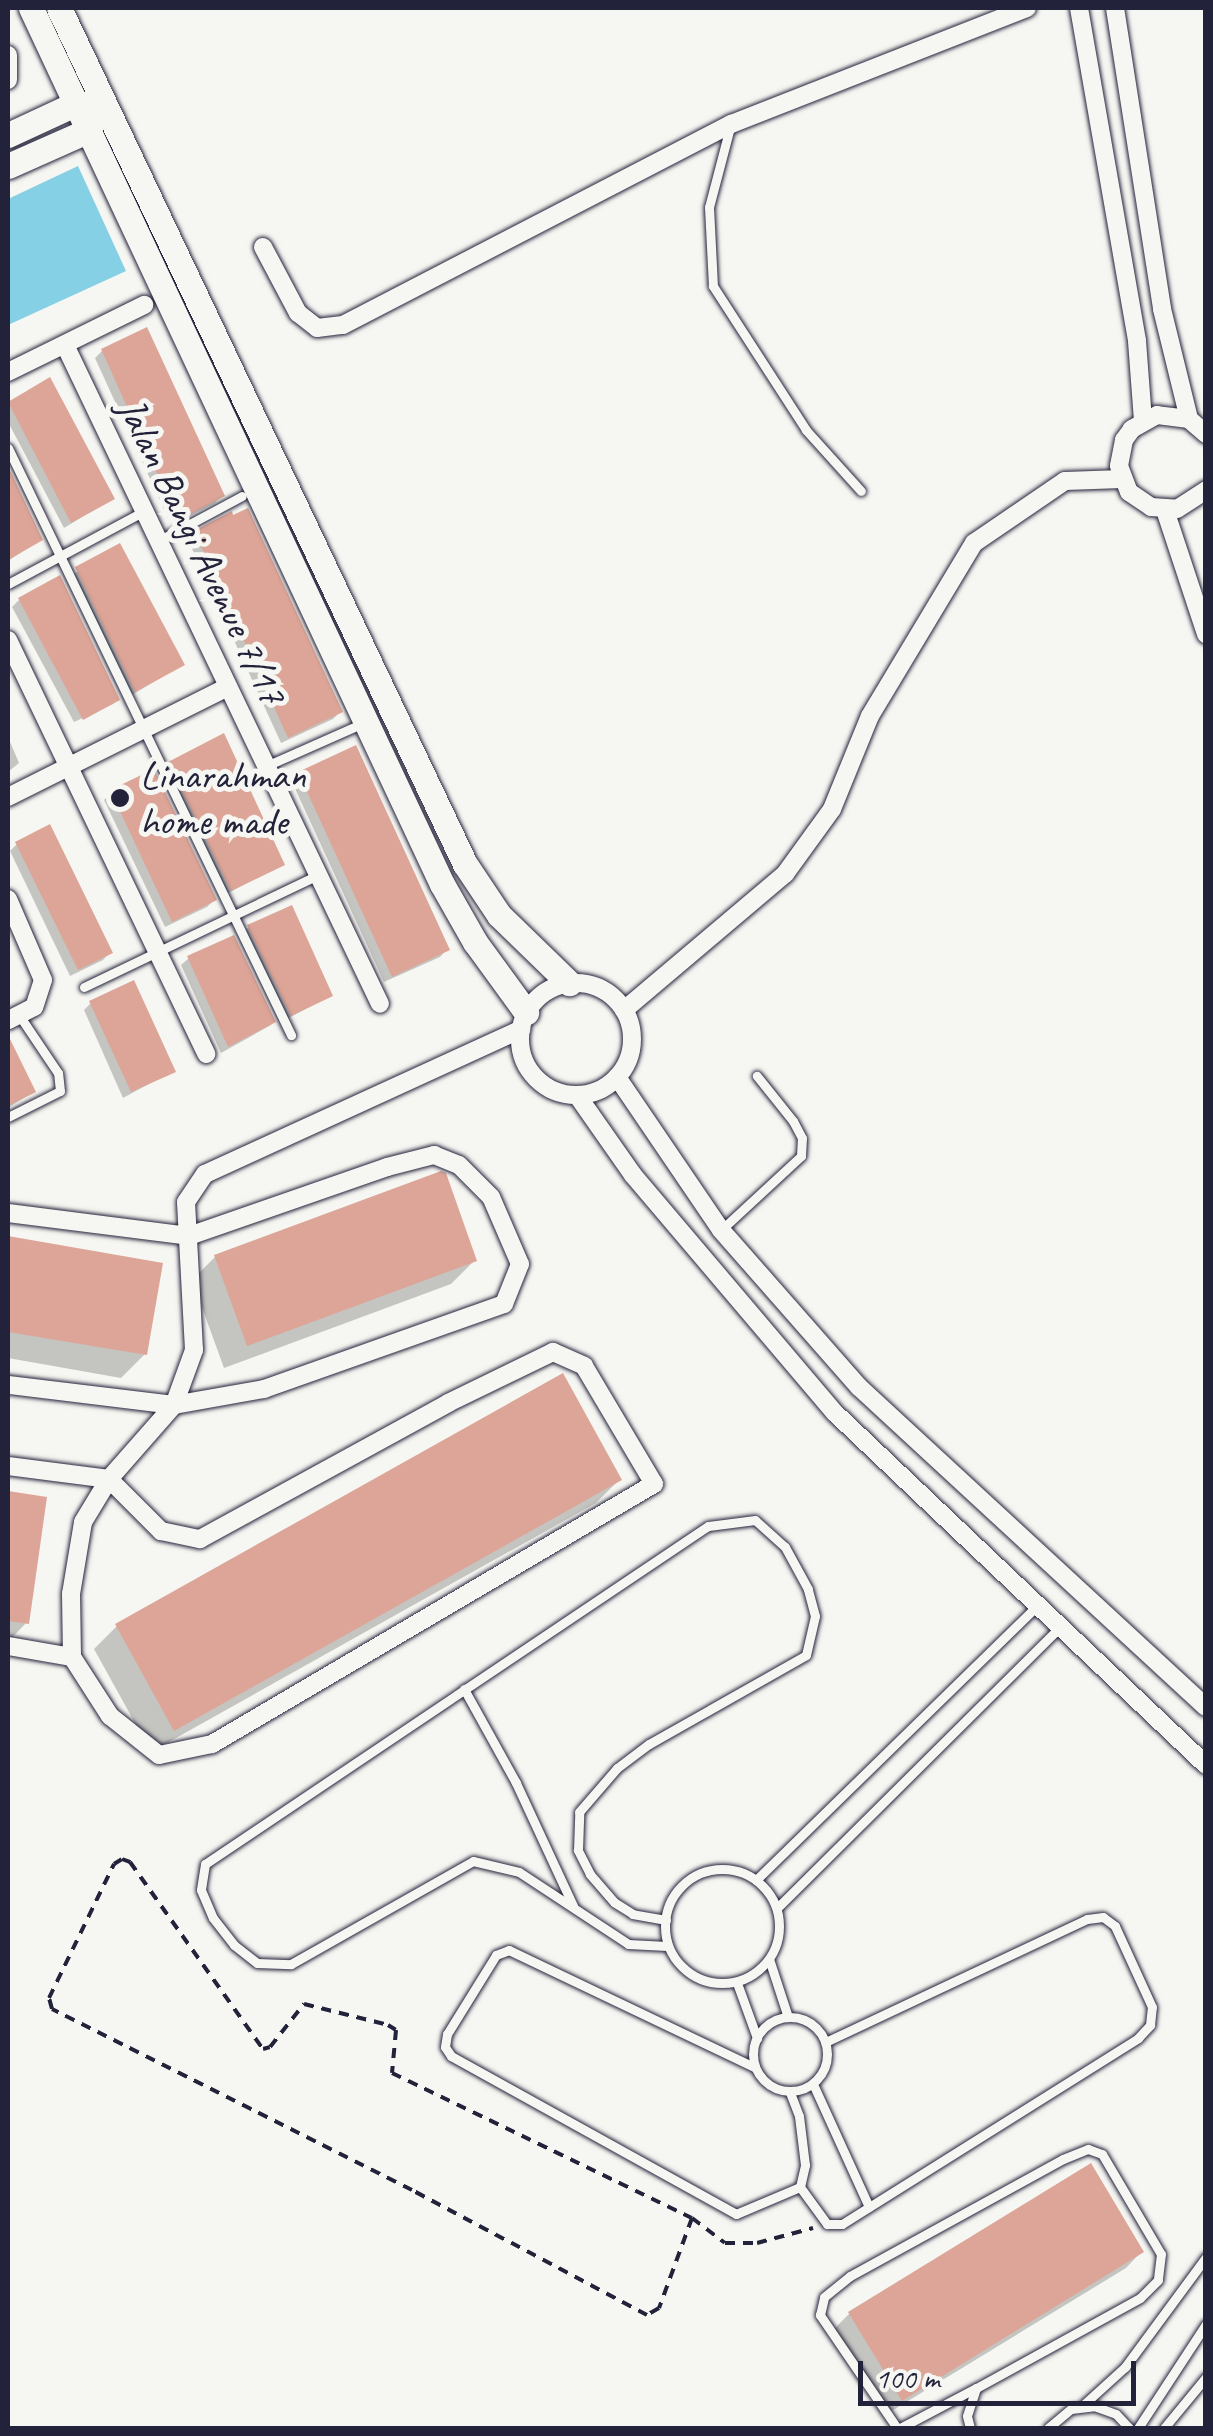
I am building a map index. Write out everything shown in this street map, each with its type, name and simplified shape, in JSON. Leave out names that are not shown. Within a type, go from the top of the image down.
[{"type":"street","points":[[8,1466],[109,1479],[161,1531],[200,1539],[448,1403],[554,1352],[584,1366],[654,1484],[212,1744],[159,1754],[110,1716],[72,1656],[71,1594],[82,1522],[109,1479],[174,1404],[194,1350],[186,1202],[205,1174],[523,1021],[544,992],[569,983],[601,988],[624,1010],[630,1023],[630,1052],[617,1077],[598,1090],[576,1095],[557,1092],[527,1068],[523,1021],[442,884],[31,8]]},
{"type":"street","points":[[59,8],[465,864],[499,915],[569,983]]},
{"type":"street","points":[[263,246],[298,313],[317,328],[343,325],[731,124],[1027,8]]},
{"type":"street","points":[[1079,8],[1137,341],[1142,420]]},
{"type":"street","points":[[1114,8],[1162,310],[1188,419]]},
{"type":"street","points":[[8,55],[8,80]]},
{"type":"street","points":[[8,134],[75,104],[104,104]]},
{"type":"street","points":[[8,166],[87,131],[104,104]]},
{"type":"street","points":[[8,372],[144,305]]},
{"type":"street","name":"Jalan Bangi Avenue 7/17","points":[[65,345],[380,1004]]},
{"type":"street","points":[[1206,434],[1188,419],[1157,414],[1142,420],[1124,440],[1120,452],[1122,479],[1139,501],[1165,510],[1188,505],[1206,490]]},
{"type":"street","points":[[624,1010],[784,874],[832,809],[870,716],[974,543],[1065,481],[1122,479]]},
{"type":"street","points":[[1165,510],[1206,634]]},
{"type":"street","points":[[8,640],[206,1054]]},
{"type":"street","points":[[8,798],[228,687]]},
{"type":"street","points":[[8,900],[43,980],[34,1007],[13,1018]]},
{"type":"street","points":[[617,1077],[721,1230],[859,1387],[1206,1707]]},
{"type":"street","points":[[576,1095],[633,1174],[834,1412],[1206,1765]]},
{"type":"street","points":[[8,1212],[189,1236],[387,1167],[434,1155],[459,1165],[491,1197],[520,1264],[504,1304],[264,1388],[174,1404],[8,1385]]},
{"type":"street","points":[[8,1646],[72,1656]]},
{"type":"lane","points":[[731,124],[709,207],[713,286],[806,430],[862,492]]},
{"type":"lane","points":[[8,448],[291,1036]]},
{"type":"lane","points":[[158,540],[242,496]]},
{"type":"lane","points":[[8,584],[144,511]]},
{"type":"lane","points":[[266,766],[354,727]]},
{"type":"lane","points":[[84,987],[318,875]]},
{"type":"lane","points":[[8,1117],[60,1091],[58,1073],[13,1018]]},
{"type":"lane","points":[[721,1230],[801,1156],[802,1138],[793,1121],[757,1076]]},
{"type":"lane","points":[[666,1920],[633,1914],[614,1902],[590,1874],[578,1850],[579,1812],[617,1768],[649,1744],[806,1654],[816,1616],[808,1589],[785,1547],[755,1520],[708,1526],[204,1864],[201,1890],[213,1918],[234,1945],[257,1962],[291,1964],[473,1861],[519,1872],[628,1944],[666,1946]]},
{"type":"lane","points":[[756,1880],[1036,1606]]},
{"type":"lane","points":[[776,1908],[1059,1628]]},
{"type":"lane","points":[[464,1689],[516,1783],[574,1908]]},
{"type":"lane","points":[[719,1869],[756,1880],[776,1908],[780,1926],[768,1959],[737,1983],[703,1980],[687,1970],[666,1946],[666,1920],[683,1885],[700,1874],[719,1869]]},
{"type":"lane","points":[[790,2092],[799,2116],[805,2165],[800,2187],[827,2224],[842,2224],[1138,2038],[1150,2025],[1152,2007],[1116,1926],[1103,1917],[1087,1919],[826,2042]]},
{"type":"lane","points":[[757,2038],[776,2020],[788,2017],[812,2024],[826,2042],[826,2066],[813,2084],[790,2092],[767,2084],[754,2067],[508,1950],[496,1955],[447,2034],[445,2047],[451,2056],[736,2214],[800,2187]]},
{"type":"lane","points":[[768,1959],[788,2017]]},
{"type":"lane","points":[[737,1983],[757,2038],[754,2067]]},
{"type":"lane","points":[[813,2084],[868,2208]]},
{"type":"lane","points":[[1088,2149],[1102,2154],[1161,2254],[1158,2280],[1140,2298],[976,2388],[898,2428],[820,2315],[824,2297],[850,2276],[1063,2159],[1088,2149]]},
{"type":"lane","points":[[1048,2428],[1060,2415],[1082,2406],[1126,2368],[1206,2257]]},
{"type":"lane","points":[[1138,2428],[1206,2324]]},
{"type":"lane","points":[[1164,2428],[1206,2377]]},
{"type":"lane","points":[[970,2428],[967,2416],[976,2388]]},
{"type":"lane","points":[[1082,2406],[1106,2409],[1130,2428]]},
{"type":"path","points":[[692,2218],[659,2308],[647,2315],[412,2190],[52,2008],[50,1998],[114,1864],[122,1859],[130,1862],[262,2050],[270,2047],[304,2004],[388,2025],[396,2030],[392,2072],[692,2218],[726,2243],[756,2242],[827,2224]]},
{"type":"water","points":[[78,166],[126,271],[8,325],[8,199]]},
{"type":"building","points":[[147,327],[225,496],[187,516],[184,509],[175,513],[101,349]]},
{"type":"building","points":[[50,377],[115,499],[71,523],[8,402]]},
{"type":"building","points":[[8,466],[43,540],[8,560]]},
{"type":"building","points":[[248,508],[343,712],[288,738],[194,531],[232,511],[233,515]]},
{"type":"building","points":[[120,543],[185,665],[135,692],[75,567]]},
{"type":"building","points":[[60,575],[120,700],[83,720],[18,598]]},
{"type":"building","points":[[224,733],[285,865],[231,891],[168,762]]},
{"type":"building","points":[[356,745],[450,950],[392,977],[298,772]]},
{"type":"building","points":[[154,769],[217,900],[172,922],[110,790]]},
{"type":"building","points":[[50,824],[113,953],[78,970],[15,842]]},
{"type":"building","points":[[292,905],[333,996],[291,1016],[247,925]]},
{"type":"building","points":[[234,935],[276,1022],[228,1047],[187,956]]},
{"type":"building","points":[[134,980],[176,1072],[131,1092],[89,1001]]},
{"type":"building","points":[[8,1035],[36,1092],[8,1106]]},
{"type":"building","points":[[441,1171],[446,1173],[477,1261],[247,1346],[214,1255]]},
{"type":"building","points":[[8,1236],[163,1263],[147,1355],[8,1332]]},
{"type":"building","points":[[563,1373],[622,1480],[174,1731],[115,1624]]},
{"type":"building","points":[[8,1491],[47,1497],[29,1624],[8,1621]]},
{"type":"building","points":[[1091,2163],[1144,2252],[902,2401],[848,2312]]},
{"type":"place","name":"Linarahman home made","points":[[120,798]]}]
